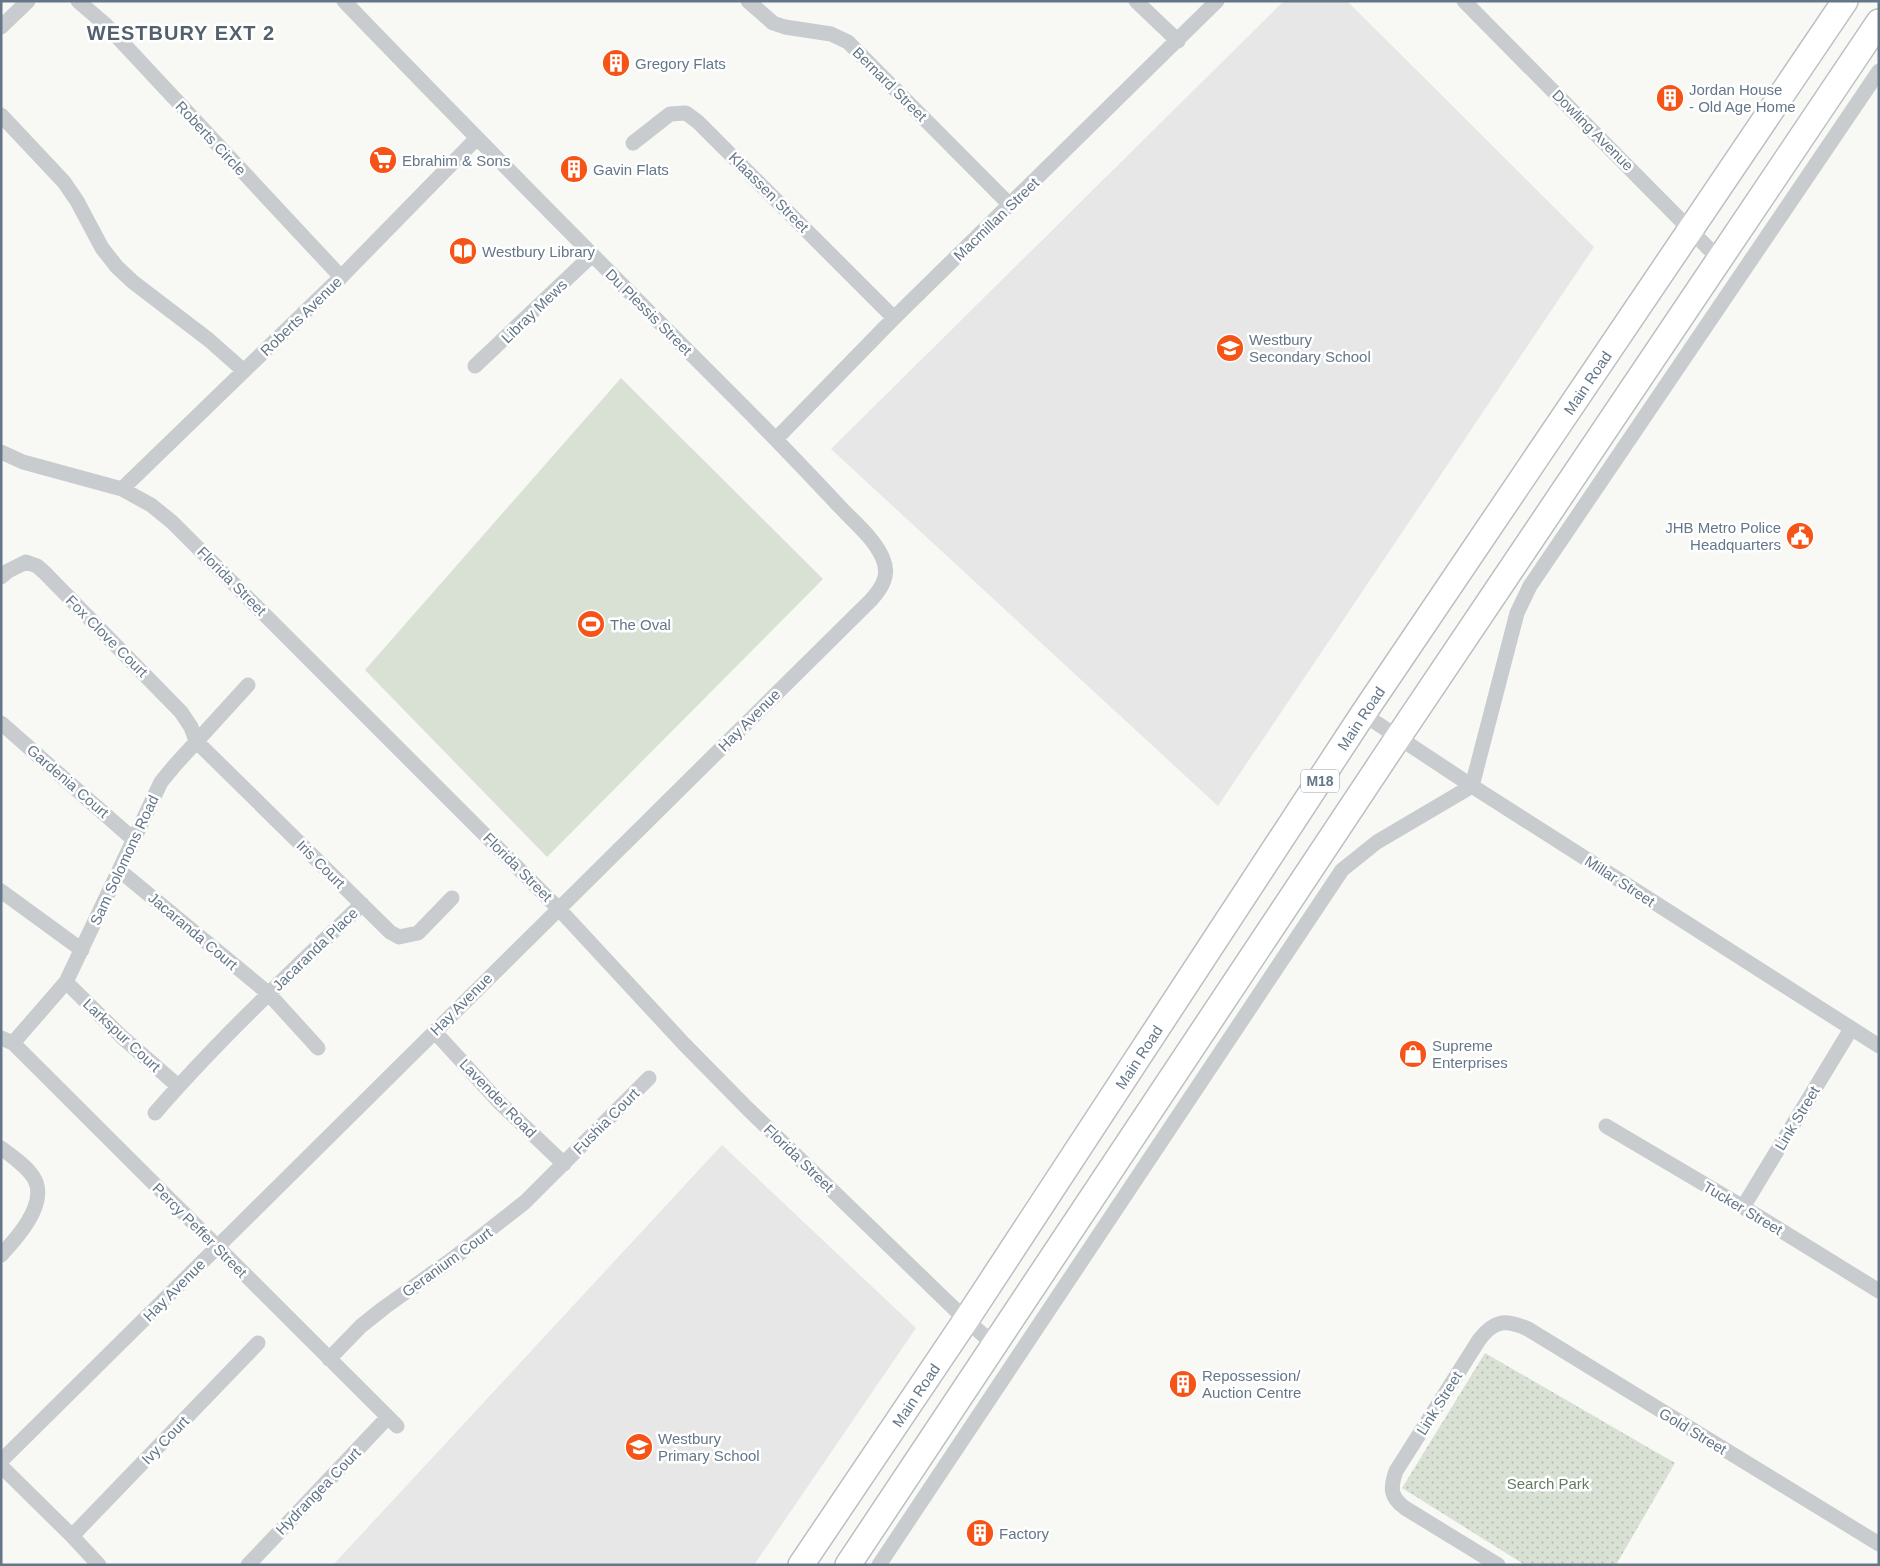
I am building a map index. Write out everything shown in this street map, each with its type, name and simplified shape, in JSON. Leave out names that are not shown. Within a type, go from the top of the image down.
[{"type":"main road","name":"Main Road","points":[[801,1565],[966,1320],[1363,714],[1845,1]]},
{"type":"main road","name":"M18","points":[[848,1565],[1399,736],[1879,22]]},
{"type":"street","points":[[1,27],[28,1]]},
{"type":"street","name":"Roberts Circle","points":[[78,1],[106,26],[341,277]]},
{"type":"street","name":"Du Plessis Street","points":[[344,1],[476,138],[776,439],[868,538]]},
{"type":"street","name":"Bernard Street","points":[[748,1],[773,23],[785,27],[831,34],[848,42],[1010,205]]},
{"type":"street","points":[[1136,1],[1178,41]]},
{"type":"street","name":"Macmillan Street","points":[[776,439],[894,318],[1217,1]]},
{"type":"street","name":"Dowling Avenue","points":[[1464,1],[1720,260]]},
{"type":"street","points":[[879,1565],[1342,870],[1377,842],[1472,786],[1518,613],[1530,586],[1879,71]]},
{"type":"street","name":"Klaassen Street","points":[[634,143],[670,114],[686,113],[698,122],[894,318]]},
{"type":"street","points":[[1,115],[64,182],[77,201],[102,248],[117,267],[209,340],[244,371]]},
{"type":"street","name":"Roberts Avenue","points":[[122,489],[341,277],[476,138]]},
{"type":"street","name":"Libray Mews","points":[[475,366],[592,255]]},
{"type":"street","name":"Florida Street","points":[[1,452],[23,462],[122,489],[151,505],[172,522],[558,908],[684,1044],[966,1320],[995,1345]]},
{"type":"street","name":"Hay Avenue","points":[[1,1461],[881,590],[885,580],[886,569],[883,559],[868,538]]},
{"type":"street","name":"Fox Clove Court","points":[[1,577],[8,571],[26,562],[37,566],[181,712],[191,727],[196,741]]},
{"type":"street","name":"Sam Solomons Road","points":[[7,1040],[66,982],[161,782],[248,685]]},
{"type":"street","name":"Millar Street","points":[[1363,714],[1472,786],[1879,1046]]},
{"type":"street","name":"Gardenia Court","points":[[1,723],[133,838]]},
{"type":"street","name":"Iris Court","points":[[196,741],[390,932],[399,937],[418,933],[452,898]]},
{"type":"street","name":"Jacaranda Court","points":[[119,870],[268,993],[318,1048]]},
{"type":"street","points":[[1,891],[82,950]]},
{"type":"street","name":"Jacaranda Place","points":[[268,993],[362,904]]},
{"type":"street","name":"Larkspur Court","points":[[66,982],[122,1037],[178,1086]]},
{"type":"street","points":[[155,1113],[178,1086],[268,993]]},
{"type":"street","name":"Link Street","points":[[1743,1207],[1851,1029]]},
{"type":"street","name":"Lavender Road","points":[[434,1031],[499,1102],[564,1164]]},
{"type":"street","name":"Percy Peffer Street","points":[[7,1040],[392,1421]]},
{"type":"street","name":"Fushia Court","points":[[564,1164],[649,1078]]},
{"type":"street","name":"Tucker Street","points":[[1606,1126],[1743,1207],[1879,1291]]},
{"type":"street","points":[[1,1148],[24,1167],[35,1181],[37,1193],[32,1215],[13,1242],[1,1254]]},
{"type":"street","name":"Geranium Court","points":[[330,1359],[361,1326],[525,1202],[564,1164]]},
{"type":"street","name":"Link Street","points":[[1498,1565],[1404,1508],[1394,1498],[1391,1491],[1396,1472],[1478,1340],[1487,1328],[1505,1322]]},
{"type":"street","name":"Gold Street","points":[[1505,1322],[1528,1329],[1879,1544]]},
{"type":"street","name":"Ivy Court","points":[[72,1536],[258,1344]]},
{"type":"street","name":"Hydrangea Court","points":[[248,1565],[392,1421]]},
{"type":"street","points":[[1,1466],[99,1565]]},
{"type":"shaded area","name":"Westbury Secondary School","points":[[1284,1],[1347,1],[1594,247],[1218,806],[831,449]]},
{"type":"shaded area","name":"Westbury Primary School","points":[[722,1145],[916,1328],[754,1565],[333,1565]]},
{"type":"green space","name":"The Oval","points":[[621,378],[823,579],[547,857],[365,670]]},
{"type":"green space","name":"Search Park","points":[[1485,1353],[1675,1463],[1616,1565],[1525,1565],[1402,1488]]},
{"type":"place","name":"Gregory Flats","points":[[616,63]]},
{"type":"place","name":"Jordan House - Old Age Home","points":[[1670,98]]},
{"type":"place","name":"Ebrahim & Sons","points":[[383,160]]},
{"type":"place","name":"Gavin Flats","points":[[574,169]]},
{"type":"place","name":"Westbury Library","points":[[463,251]]},
{"type":"place","name":"Westbury Secondary School","points":[[1230,348]]},
{"type":"place","name":"JHB Metro Police Headquarters","points":[[1800,536]]},
{"type":"place","name":"The Oval","points":[[591,624]]},
{"type":"place","name":"Supreme Enterprises","points":[[1413,1054]]},
{"type":"place","name":"Repossession/ Auction Centre","points":[[1183,1384]]},
{"type":"place","name":"Westbury Primary School","points":[[639,1447]]},
{"type":"place","name":"Factory","points":[[980,1533]]},
{"type":"district","name":"WESTBURY EXT 2","points":[[181,33]]}]
